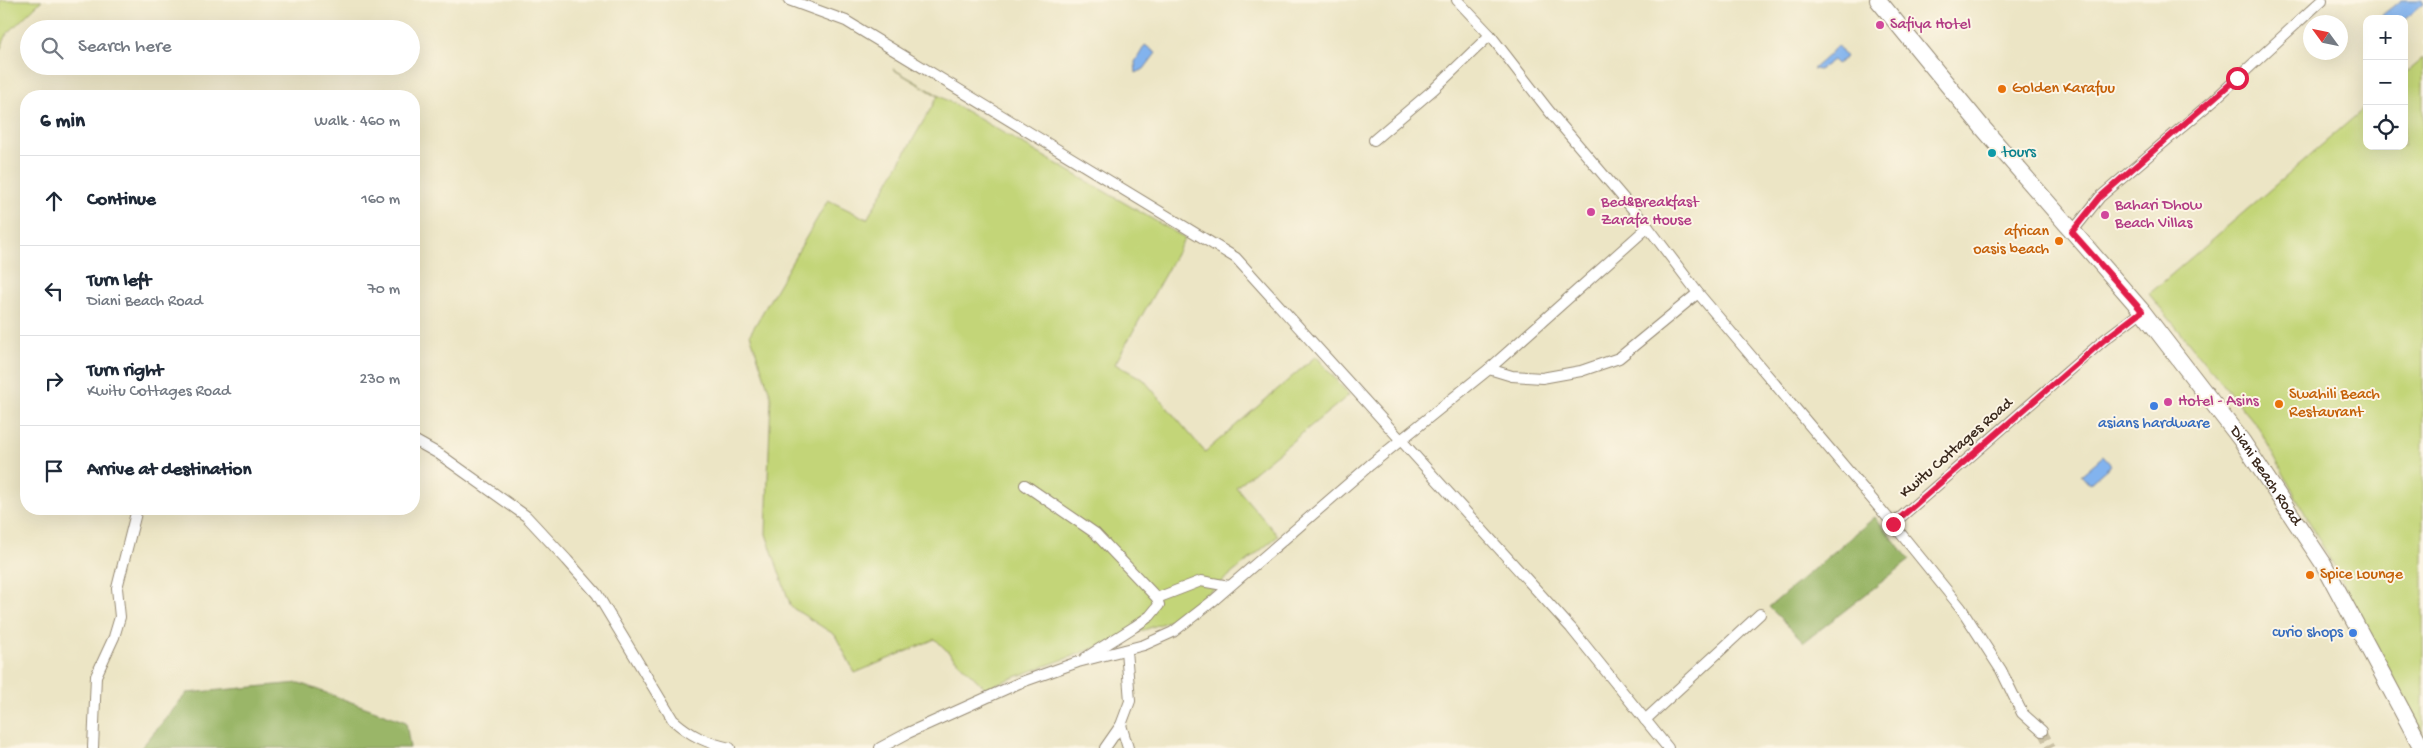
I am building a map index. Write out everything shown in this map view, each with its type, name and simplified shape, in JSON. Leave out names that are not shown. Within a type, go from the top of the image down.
[{"type":"main road","name":"Diani Beach Road","points":[[1878,0],[1982,127],[2142,311],[2242,441],[2323,563],[2422,748]]},
{"type":"street","points":[[789,0],[846,21],[1223,248],[1255,277],[1401,442],[1571,628],[1668,748]]},
{"type":"street","points":[[1457,0],[1490,35],[1549,111],[1648,227],[1698,293],[1893,524],[1961,608],[2001,670],[2022,713],[2042,731]]},
{"type":"street","points":[[2072,232],[2100,197],[2215,99],[2322,0]]},
{"type":"street","points":[[1374,140],[1434,89],[1490,35]]},
{"type":"street","points":[[880,748],[908,733],[990,696],[1078,662],[1126,650],[1173,632],[1291,531],[1489,369],[1648,227]]},
{"type":"street","points":[[1489,369],[1512,376],[1542,378],[1581,371],[1611,361],[1619,358],[1698,293]]},
{"type":"street","name":"Kwitu Cottages Road","points":[[1893,524],[2104,340],[2142,311]]},
{"type":"street","points":[[420,443],[439,454],[526,516],[597,594],[673,720],[689,734],[701,740],[730,748]]},
{"type":"street","points":[[1026,485],[1095,533],[1158,598],[1159,605],[1150,616],[1078,662]]},
{"type":"street","points":[[93,748],[96,676],[114,637],[120,617],[117,588],[135,515]]},
{"type":"street","points":[[1158,598],[1201,581],[1229,586]]},
{"type":"street","points":[[1645,720],[1760,614]]},
{"type":"street","points":[[1105,748],[1121,725],[1130,701],[1126,650]]},
{"type":"street","points":[[1121,725],[1128,748]]},
{"type":"green space","points":[[0,0],[42,0],[7,34],[0,50]]},
{"type":"green space","points":[[2423,58],[2423,733],[2259,428],[2149,294],[2363,109],[2363,150],[2408,150],[2408,71]]},
{"type":"green space","points":[[893,69],[1185,238],[1115,364],[1143,379],[1205,452],[1316,356],[1349,395],[1236,487],[1278,536],[1177,618],[985,688],[935,639],[855,673],[835,635],[791,607],[766,534],[771,396],[750,334],[828,200],[867,219],[938,96]]},
{"type":"green space","points":[[1875,517],[1910,560],[1804,642],[1769,607]]},
{"type":"green space","points":[[299,683],[406,722],[410,748],[141,748],[187,693]]},
{"type":"water","points":[[2401,0],[2422,0],[2423,4],[2408,17],[2408,15],[2382,15]]},
{"type":"water","points":[[1145,45],[1156,53],[1144,69],[1136,73],[1135,62]]},
{"type":"water","points":[[1837,45],[1846,57],[1837,64],[1833,60],[1819,70],[1813,69],[1830,54]]},
{"type":"water","points":[[2103,456],[2111,465],[2089,484],[2081,475]]},
{"type":"tunnel","points":[[2042,731],[2051,748]]},
{"type":"place","name":"Safiya Hotel","points":[[1880,25]]},
{"type":"place","name":"Golden Karafuu","points":[[2002,89]]},
{"type":"place","name":"tours","points":[[1992,153]]},
{"type":"place","name":"Bed&Breakfast Zarafa House","points":[[1591,212]]},
{"type":"place","name":"Bahari Dhow Beach Villas","points":[[2105,215]]},
{"type":"place","name":"african oasis beach","points":[[2059,241]]},
{"type":"place","name":"Hotel - Asins","points":[[2168,402]]},
{"type":"place","name":"Swahili Beach Restaurant","points":[[2279,404]]},
{"type":"place","name":"asians hardware","points":[[2154,406]]},
{"type":"place","name":"Spice Lounge","points":[[2310,575]]},
{"type":"place","name":"curio shops","points":[[2353,633]]},
{"type":"route","points":[[1893,524],[2104,340],[2142,311],[2072,232],[2100,197],[2237,78]]}]
